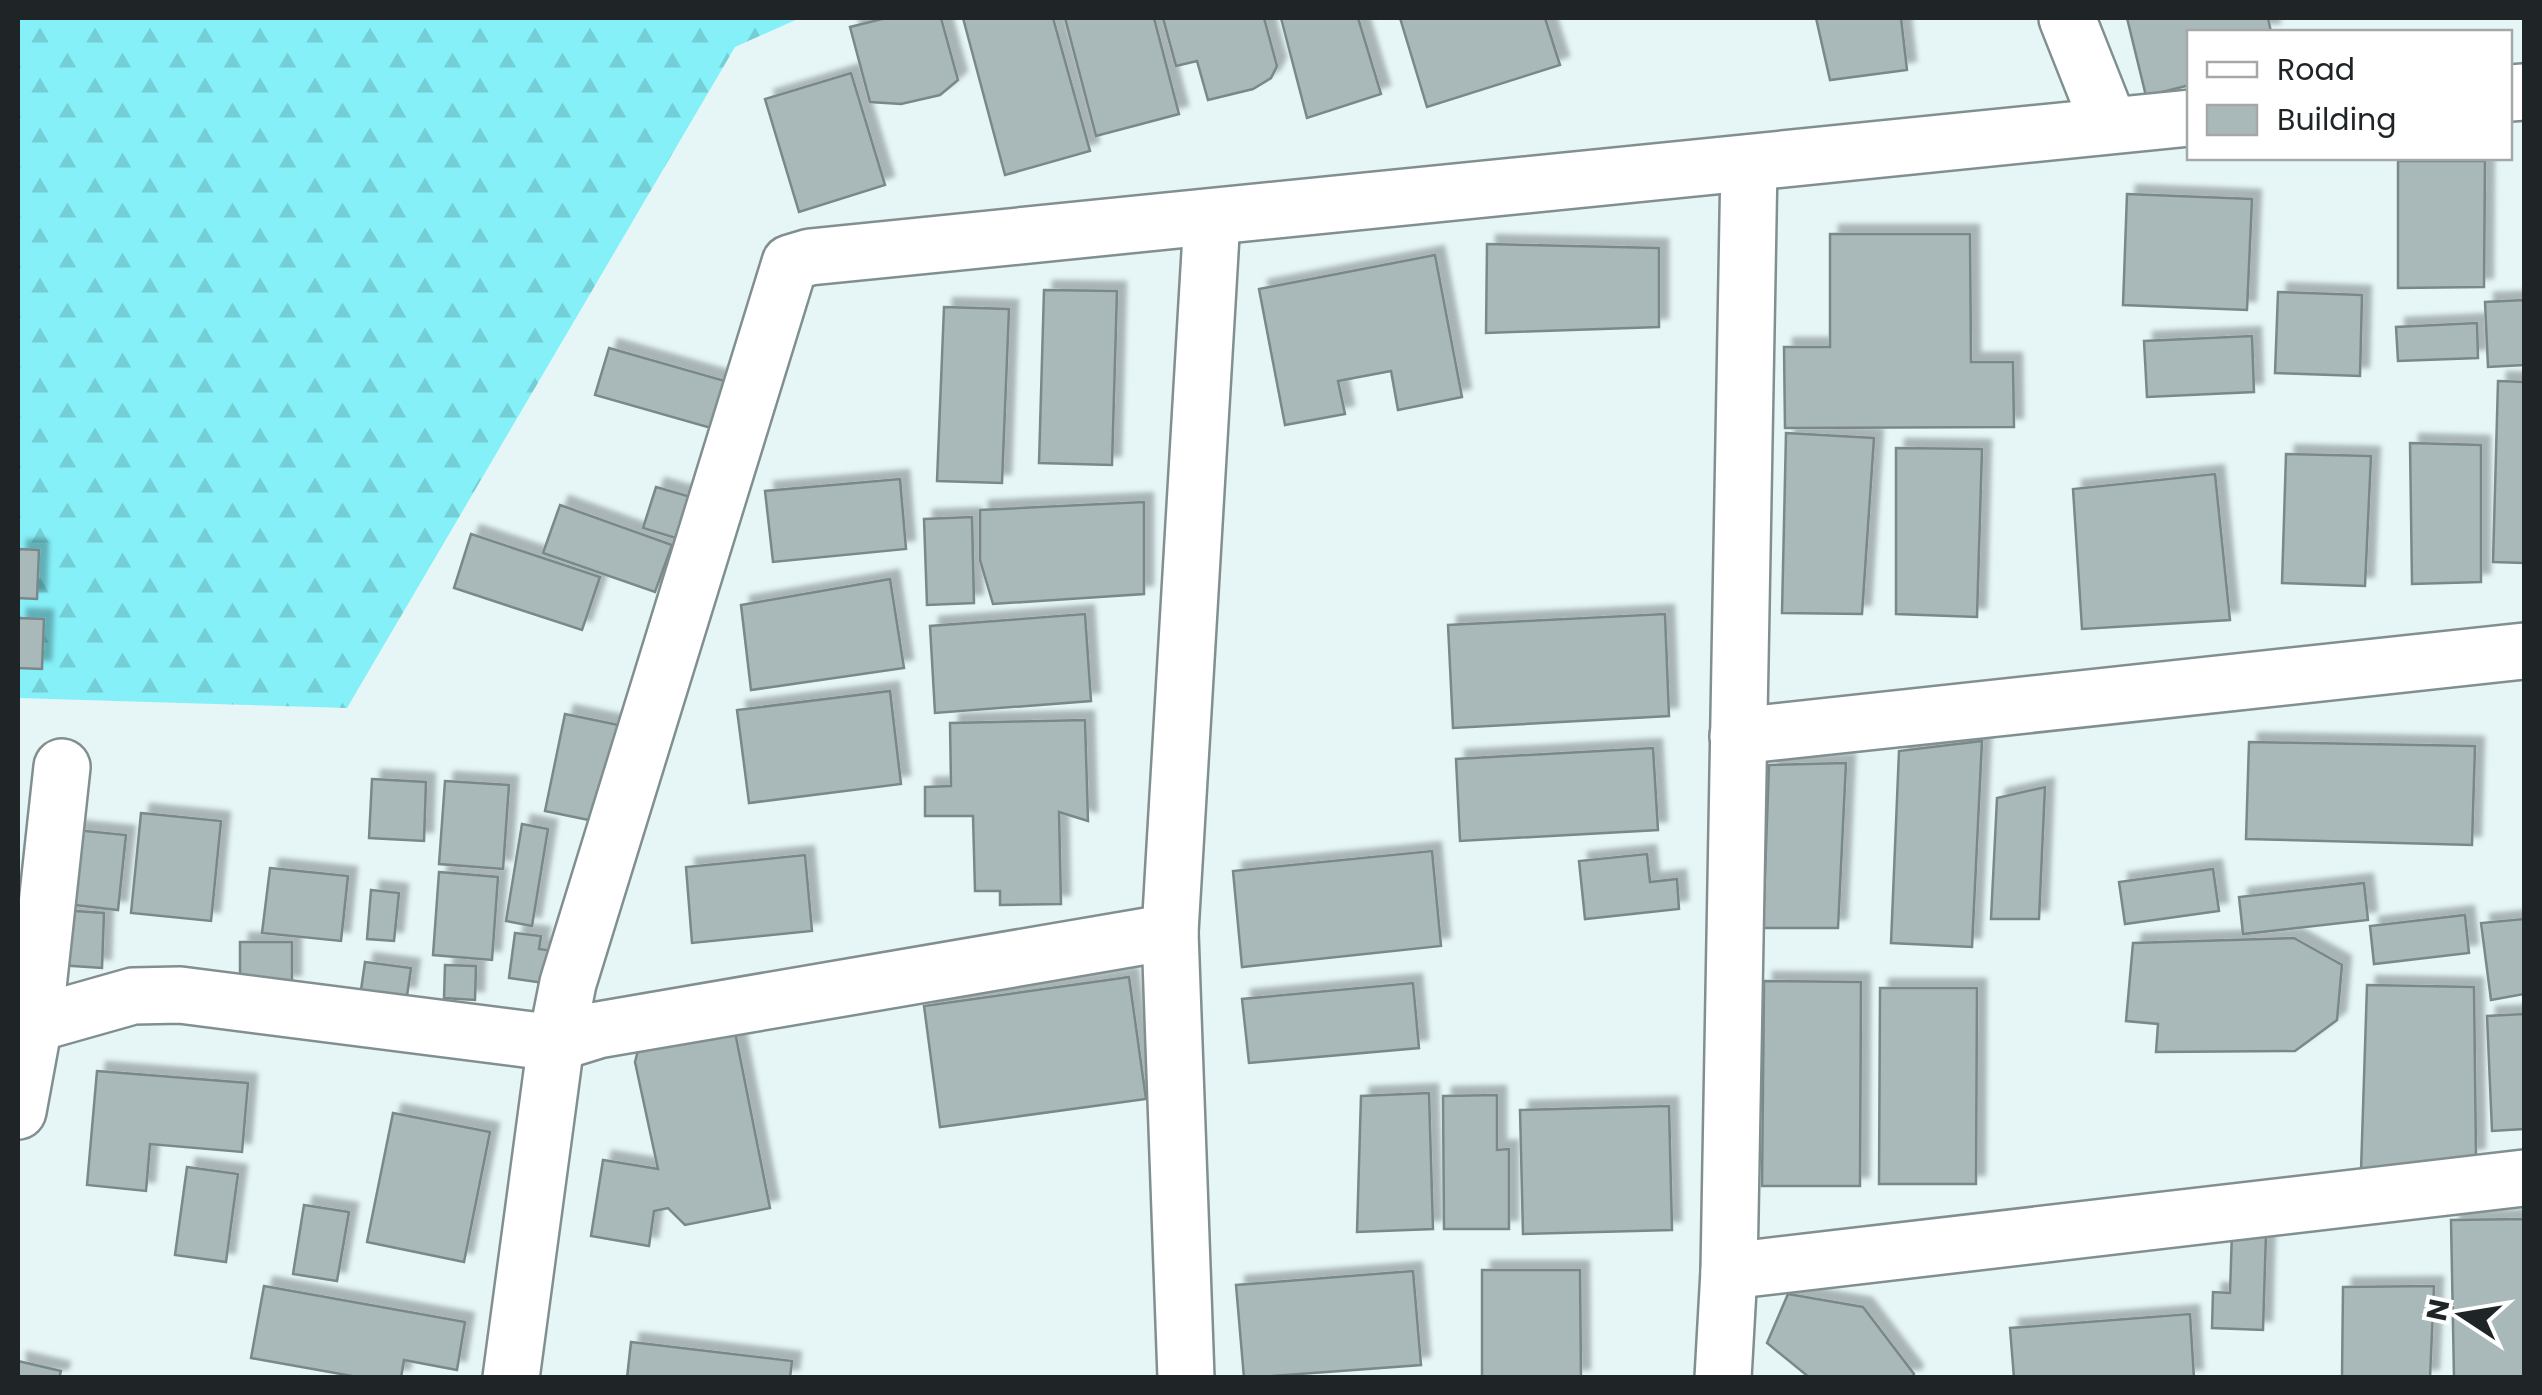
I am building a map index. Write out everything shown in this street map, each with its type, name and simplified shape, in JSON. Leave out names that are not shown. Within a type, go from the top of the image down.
[{"type":"street","points":[[2067,18],[2109,124]]},
{"type":"street","points":[[511,1378],[556,1043],[568,982],[790,264],[810,257],[2187,118]]},
{"type":"street","points":[[1724,1378],[1749,163]]},
{"type":"street","points":[[1186,1378],[1170,932],[1212,218]]},
{"type":"street","points":[[1738,736],[2524,652]]},
{"type":"street","points":[[18,1111],[34,1024],[62,766]]},
{"type":"street","points":[[34,1024],[133,996],[180,994],[556,1043],[618,1027],[1170,932]]},
{"type":"street","points":[[1729,1272],[2524,1178]]},
{"type":"green space","points":[[18,18],[800,18],[735,47],[347,708],[18,698]]},
{"type":"building","points":[[886,18],[941,18],[958,80],[940,95],[901,104],[870,102],[850,27]]},
{"type":"building","points":[[963,18],[1053,18],[1090,151],[1005,175]]},
{"type":"building","points":[[1065,18],[1154,18],[1179,114],[1096,136]]},
{"type":"building","points":[[1163,18],[1264,18],[1277,66],[1271,78],[1253,89],[1208,100],[1197,61],[1176,66]]},
{"type":"building","points":[[1281,18],[1358,18],[1381,94],[1307,118]]},
{"type":"building","points":[[1400,18],[1545,18],[1560,65],[1427,107]]},
{"type":"building","points":[[1816,18],[1901,18],[1907,70],[1830,80]]},
{"type":"building","points":[[2127,18],[2268,18],[2271,30],[2187,30],[2187,86],[2146,96]]},
{"type":"building","points":[[851,73],[885,185],[799,212],[765,99]]},
{"type":"building","points":[[2398,161],[2485,161],[2484,287],[2398,288]]},
{"type":"building","points":[[2127,194],[2252,199],[2247,310],[2123,305]]},
{"type":"building","points":[[1830,234],[1970,234],[1971,362],[2013,362],[2014,427],[1785,428],[1784,347],[1830,347]]},
{"type":"building","points":[[1487,244],[1659,248],[1659,327],[1486,333]]},
{"type":"building","points":[[1435,255],[1462,397],[1398,410],[1391,371],[1338,381],[1345,414],[1285,425],[1259,289]]},
{"type":"building","points":[[1044,290],[1117,291],[1112,465],[1039,463]]},
{"type":"building","points":[[2278,292],[2362,295],[2360,376],[2275,373]]},
{"type":"building","points":[[2524,300],[2524,365],[2488,367],[2485,302]]},
{"type":"building","points":[[944,307],[1009,309],[1002,483],[937,481]]},
{"type":"building","points":[[2477,323],[2478,358],[2398,361],[2396,327]]},
{"type":"building","points":[[2252,336],[2254,392],[2147,397],[2144,341]]},
{"type":"building","points":[[609,348],[732,383],[718,430],[595,395]]},
{"type":"building","points":[[2498,381],[2524,382],[2524,563],[2493,562]]},
{"type":"building","points":[[1786,433],[1874,438],[1862,614],[1782,613]]},
{"type":"building","points":[[2410,443],[2481,445],[2481,582],[2412,584]]},
{"type":"building","points":[[1896,448],[1982,449],[1977,617],[1896,614]]},
{"type":"building","points":[[2286,454],[2371,456],[2365,586],[2282,583]]},
{"type":"building","points":[[2215,474],[2230,620],[2082,629],[2073,489]]},
{"type":"building","points":[[900,479],[906,549],[773,562],[765,491]]},
{"type":"building","points":[[656,487],[705,501],[692,543],[643,528]]},
{"type":"building","points":[[1144,502],[1144,594],[993,604],[980,560],[980,510]]},
{"type":"building","points":[[560,505],[672,545],[655,592],[543,553]]},
{"type":"building","points":[[972,517],[974,603],[927,605],[924,519]]},
{"type":"building","points":[[471,534],[600,577],[582,630],[454,588]]},
{"type":"building","points":[[18,549],[39,550],[37,599],[18,598]]},
{"type":"building","points":[[890,579],[904,668],[751,690],[741,605]]},
{"type":"building","points":[[1085,614],[1091,701],[935,713],[930,626]]},
{"type":"building","points":[[1665,614],[1669,716],[1453,728],[1448,625]]},
{"type":"building","points":[[18,618],[44,619],[42,669],[18,668]]},
{"type":"building","points":[[890,691],[901,784],[749,803],[737,710]]},
{"type":"building","points":[[565,714],[633,728],[613,825],[545,811]]},
{"type":"building","points":[[1085,720],[1088,821],[1059,812],[1061,904],[1000,905],[1000,891],[975,891],[973,816],[925,816],[925,787],[951,786],[950,723]]},
{"type":"building","points":[[1982,741],[1972,947],[1891,943],[1899,751]]},
{"type":"building","points":[[2249,742],[2475,746],[2472,845],[2246,839]]},
{"type":"building","points":[[1653,748],[1658,830],[1460,841],[1456,759]]},
{"type":"building","points":[[1846,763],[1838,928],[1763,928],[1769,765]]},
{"type":"building","points":[[372,779],[426,782],[424,841],[369,838]]},
{"type":"building","points":[[445,781],[509,785],[503,869],[439,864]]},
{"type":"building","points":[[2045,787],[2039,919],[1991,919],[1997,798]]},
{"type":"building","points":[[141,813],[221,821],[211,921],[131,913]]},
{"type":"building","points":[[522,824],[548,829],[532,926],[506,921]]},
{"type":"building","points":[[75,830],[126,835],[118,910],[66,904]]},
{"type":"building","points":[[1432,851],[1441,946],[1242,967],[1233,871]]},
{"type":"building","points":[[1647,854],[1650,882],[1677,879],[1679,909],[1585,919],[1579,861]]},
{"type":"building","points":[[805,855],[812,931],[692,943],[686,867]]},
{"type":"building","points":[[270,868],[348,876],[341,941],[262,933]]},
{"type":"building","points":[[2213,869],[2219,911],[2125,924],[2119,882]]},
{"type":"building","points":[[439,872],[498,877],[492,960],[433,955]]},
{"type":"building","points":[[2364,883],[2368,920],[2243,934],[2239,897]]},
{"type":"building","points":[[371,890],[399,893],[394,941],[367,939]]},
{"type":"building","points":[[61,910],[104,913],[102,968],[58,965]]},
{"type":"building","points":[[2465,915],[2469,953],[2374,964],[2370,926]]},
{"type":"building","points":[[2524,919],[2524,994],[2491,1000],[2481,923]]},
{"type":"building","points":[[515,933],[541,936],[539,949],[570,953],[565,986],[509,978]]},
{"type":"building","points":[[2294,938],[2342,965],[2337,1020],[2295,1051],[2156,1052],[2158,1024],[2126,1021],[2133,943]]},
{"type":"building","points":[[240,942],[292,942],[292,984],[240,984]]},
{"type":"building","points":[[365,962],[411,968],[407,996],[361,990]]},
{"type":"building","points":[[445,965],[476,966],[475,1000],[444,998]]},
{"type":"building","points":[[1129,977],[1146,1099],[940,1127],[924,1006]]},
{"type":"building","points":[[1764,981],[1861,982],[1860,1186],[1762,1186]]},
{"type":"building","points":[[1413,983],[1419,1048],[1249,1063],[1242,999]]},
{"type":"building","points":[[2367,985],[2474,987],[2476,1157],[2361,1171]]},
{"type":"building","points":[[1880,988],[1977,988],[1976,1184],[1879,1184]]},
{"type":"building","points":[[2524,1014],[2524,1129],[2492,1131],[2487,1016]]},
{"type":"building","points":[[734,1027],[770,1208],[685,1225],[668,1208],[654,1211],[649,1246],[591,1236],[603,1160],[658,1169],[635,1062],[639,1046]]},
{"type":"building","points":[[97,1071],[248,1083],[242,1152],[150,1144],[146,1191],[87,1185]]},
{"type":"building","points":[[1429,1093],[1433,1229],[1357,1232],[1361,1096]]},
{"type":"building","points":[[1497,1095],[1497,1150],[1509,1149],[1509,1229],[1444,1229],[1443,1096]]},
{"type":"building","points":[[1669,1106],[1672,1230],[1523,1234],[1520,1110]]},
{"type":"building","points":[[393,1113],[490,1132],[464,1262],[367,1242]]},
{"type":"building","points":[[187,1167],[238,1174],[226,1262],[175,1255]]},
{"type":"building","points":[[304,1205],[349,1212],[337,1281],[293,1274]]},
{"type":"building","points":[[2524,1219],[2524,1378],[2454,1378],[2451,1220]]},
{"type":"building","points":[[2232,1232],[2266,1233],[2263,1330],[2212,1328],[2213,1292],[2230,1293]]},
{"type":"building","points":[[1482,1270],[1580,1270],[1581,1378],[1482,1378]]},
{"type":"building","points":[[1413,1271],[1421,1365],[1244,1378],[1236,1285]]},
{"type":"building","points":[[264,1286],[465,1322],[457,1370],[404,1360],[401,1378],[363,1378],[251,1358]]},
{"type":"building","points":[[2434,1286],[2430,1378],[2342,1378],[2343,1287]]},
{"type":"building","points":[[1788,1294],[1863,1307],[1914,1374],[1912,1378],[1810,1378],[1767,1343]]},
{"type":"building","points":[[2190,1314],[2194,1378],[2014,1378],[2010,1328]]},
{"type":"building","points":[[631,1342],[792,1361],[790,1378],[627,1378]]},
{"type":"building","points":[[18,1361],[61,1371],[59,1378],[18,1378]]}]
